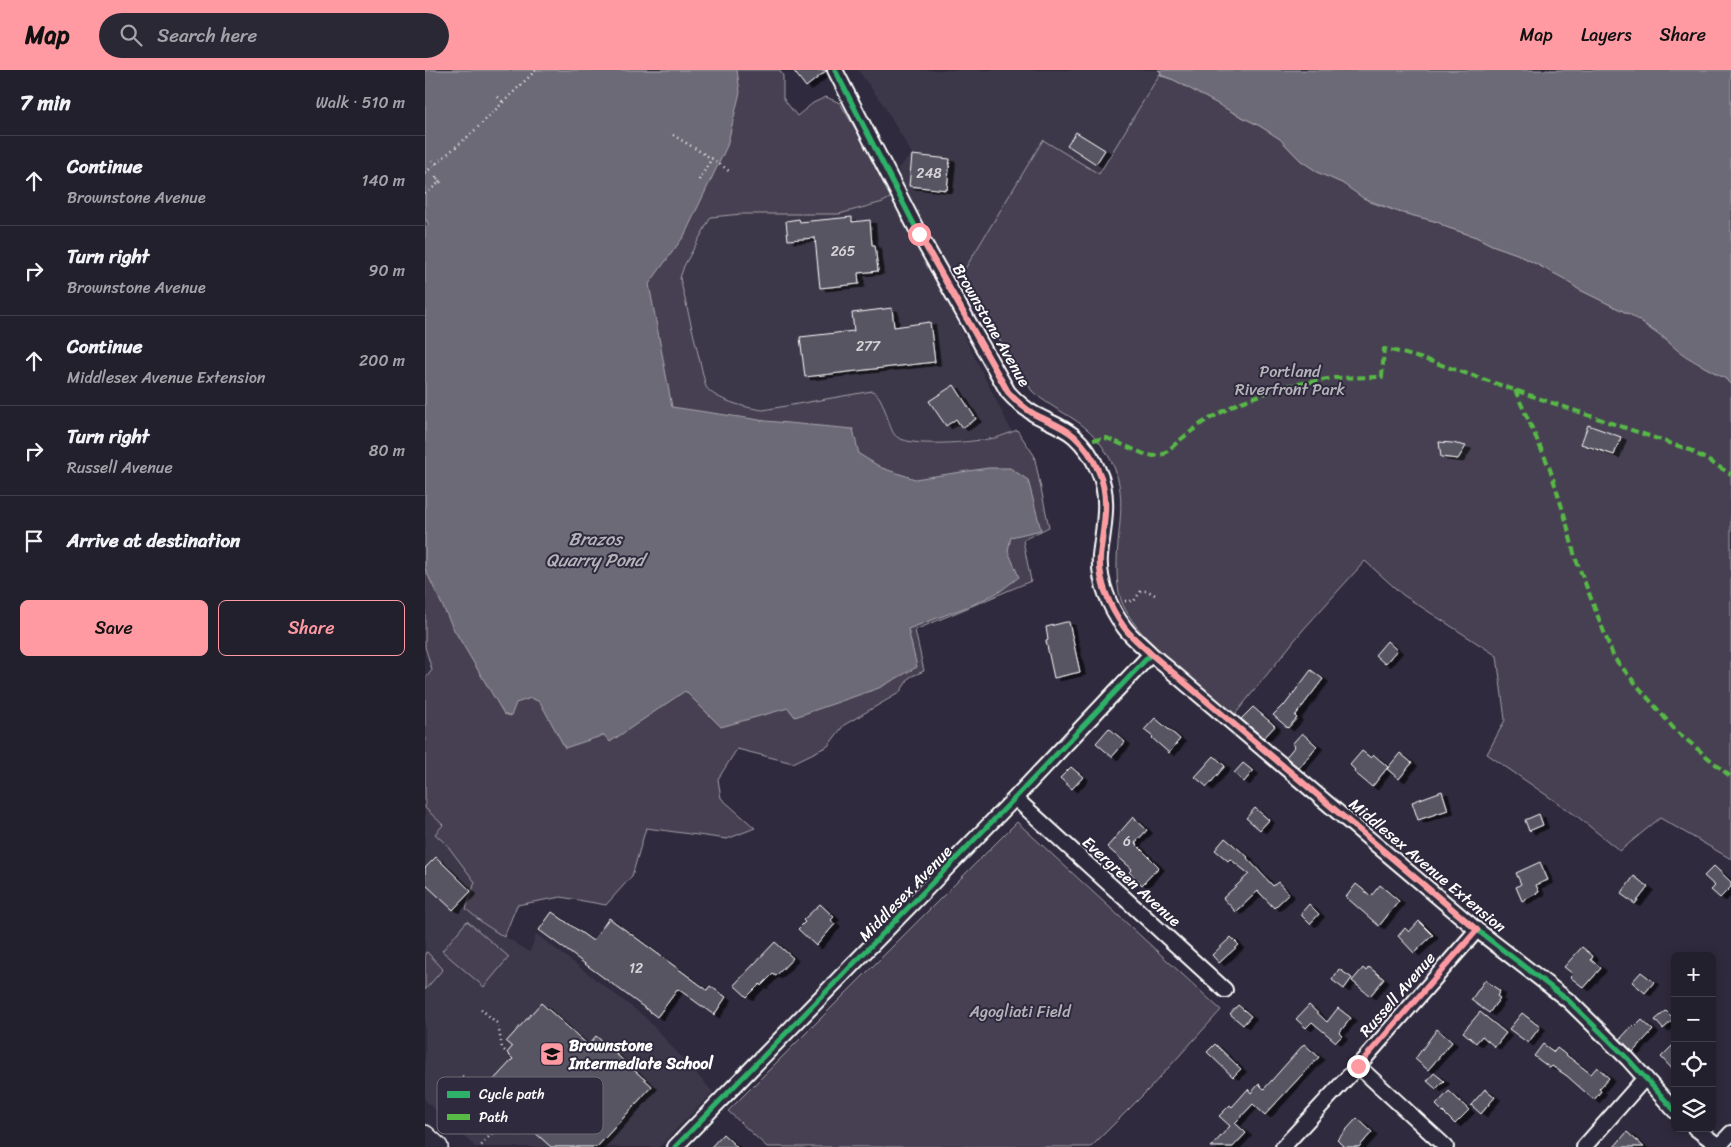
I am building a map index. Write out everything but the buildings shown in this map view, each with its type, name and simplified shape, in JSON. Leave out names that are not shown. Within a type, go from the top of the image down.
[{"type":"main road","points":[[425,1135],[439,1147]]},
{"type":"street","name":"Brownstone Avenue","points":[[835,70],[919,234],[1008,392],[1028,410],[1073,436],[1085,448],[1098,470],[1102,480],[1105,499],[1105,528],[1100,565],[1104,586],[1114,611],[1125,628],[1151,654]]},
{"type":"street","name":"Middlesex Avenue","points":[[675,1147],[1015,798],[1151,654]]},
{"type":"street","name":"Middlesex Avenue Extension","points":[[1151,654],[1477,930],[1569,1001],[1628,1059],[1671,1107]]},
{"type":"street","name":"Evergreen Avenue","points":[[1015,798],[1225,990]]},
{"type":"street","name":"Russell Avenue","points":[[1283,1147],[1358,1066],[1477,930]]},
{"type":"street","points":[[1358,1066],[1446,1147]]},
{"type":"street","points":[[1584,1147],[1645,1078]]},
{"type":"street","points":[[1700,1132],[1719,1147],[1731,1133]]},
{"type":"path","points":[[425,173],[471,134],[536,70]]},
{"type":"path","points":[[498,97],[503,102]]},
{"type":"path","points":[[673,135],[712,158],[729,172]]},
{"type":"path","points":[[699,180],[712,158]]},
{"type":"path","points":[[432,160],[435,164]]},
{"type":"path","points":[[425,194],[440,182],[435,176],[443,185]]},
{"type":"path","points":[[1123,600],[1134,601],[1141,591],[1148,591],[1157,596]]},
{"type":"path","points":[[481,1009],[498,1024],[502,1048],[507,1053]]},
{"type":"path","points":[[480,1147],[492,1134]]},
{"type":"shaded area","points":[[858,70],[1158,70],[1161,72],[1099,174],[1043,141],[946,300],[1012,432],[996,437],[915,444],[901,440],[894,434],[878,396],[763,410],[751,409],[722,399],[707,390],[680,278],[684,266],[711,217],[904,190],[898,168],[912,154],[884,106]]},
{"type":"shaded area","name":"Brownstone Intermediate School","points":[[425,808],[443,826],[436,834],[447,845],[475,882],[466,909],[484,924],[530,952],[536,934],[645,1017],[713,1092],[659,1147],[475,1147],[461,1134],[603,1134],[603,1077],[437,1077],[437,1111],[425,1100]]},
{"type":"green space","name":"Brazos Quarry Pond","points":[[425,70],[780,70],[783,76],[783,98],[797,116],[813,103],[826,97],[840,103],[895,195],[883,202],[839,214],[741,214],[711,217],[684,266],[680,278],[706,387],[716,396],[740,405],[763,410],[872,391],[880,398],[894,434],[900,439],[911,442],[973,441],[995,438],[1017,430],[1034,455],[1049,527],[1023,540],[1031,581],[915,630],[924,671],[910,677],[899,693],[844,725],[828,746],[793,763],[737,749],[718,779],[721,798],[755,828],[727,839],[646,828],[632,876],[606,905],[561,897],[517,905],[504,937],[466,909],[475,882],[447,845],[435,834],[443,825],[425,808],[425,679],[432,670],[425,647]]},
{"type":"green space","name":"Portland Riverfront Park","points":[[1161,72],[1161,76],[1174,80],[1260,126],[1280,139],[1300,160],[1319,173],[1342,183],[1370,202],[1438,222],[1446,227],[1517,254],[1563,278],[1578,289],[1631,315],[1693,360],[1726,379],[1731,385],[1731,859],[1660,818],[1620,851],[1578,817],[1487,754],[1505,720],[1497,656],[1403,595],[1365,561],[1302,631],[1232,718],[1206,696],[1132,621],[1121,600],[1118,585],[1117,553],[1121,506],[1117,477],[1112,462],[1102,446],[1086,428],[1032,391],[960,277],[1043,140],[1099,174]]},
{"type":"green space","name":"Agogliati Field","points":[[1017,822],[1221,1010],[1150,1088],[1091,1147],[767,1147],[728,1111]]},
{"type":"green space","points":[[467,921],[509,957],[484,987],[442,951]]},
{"type":"green space","points":[[427,952],[443,969],[425,990],[425,953]]},
{"type":"water","name":"Brazos Quarry Pond","points":[[425,70],[737,70],[740,92],[727,146],[684,236],[649,284],[672,407],[766,421],[853,429],[859,454],[882,468],[915,479],[988,468],[1010,468],[1028,480],[1041,530],[1011,537],[1008,551],[1019,577],[999,592],[972,605],[908,629],[917,667],[879,688],[795,717],[788,708],[721,727],[685,691],[610,742],[604,735],[565,748],[540,702],[531,698],[516,703],[511,716],[504,714],[453,628],[425,569],[425,228],[429,225],[425,218]]},
{"type":"water","points":[[1158,70],[1731,70],[1731,385],[1726,379],[1678,351],[1666,339],[1631,315],[1578,289],[1563,278],[1517,254],[1446,227],[1438,222],[1399,212],[1363,198],[1342,183],[1319,173],[1300,160],[1280,139],[1260,126],[1174,80],[1161,75],[1161,72]]},
{"type":"marked path","points":[[1093,440],[1107,438],[1144,454],[1154,456],[1164,454],[1202,423],[1238,403],[1285,386],[1334,378],[1382,377],[1384,349],[1430,361],[1690,450],[1731,474]]},
{"type":"marked path","points":[[1515,390],[1550,469],[1575,557],[1614,658],[1675,730],[1731,777]]},
{"type":"cycle path","points":[[835,70],[919,234],[1008,392],[1030,412],[1059,426],[1074,436],[1085,448],[1096,465],[1102,480],[1105,502],[1100,556],[1101,575],[1110,603],[1127,631],[1151,654],[1477,930],[1569,1001],[1628,1059],[1671,1107]]},
{"type":"cycle path","points":[[675,1147],[1015,798],[1151,654]]},
{"type":"place","name":"Brownstone Intermediate School","points":[[552,1054]]},
{"type":"route","points":[[919,234],[1008,392],[1023,407],[1067,431],[1085,448],[1094,462],[1102,480],[1105,499],[1105,528],[1100,565],[1101,575],[1107,596],[1125,628],[1151,654],[1477,930],[1358,1066]]}]
